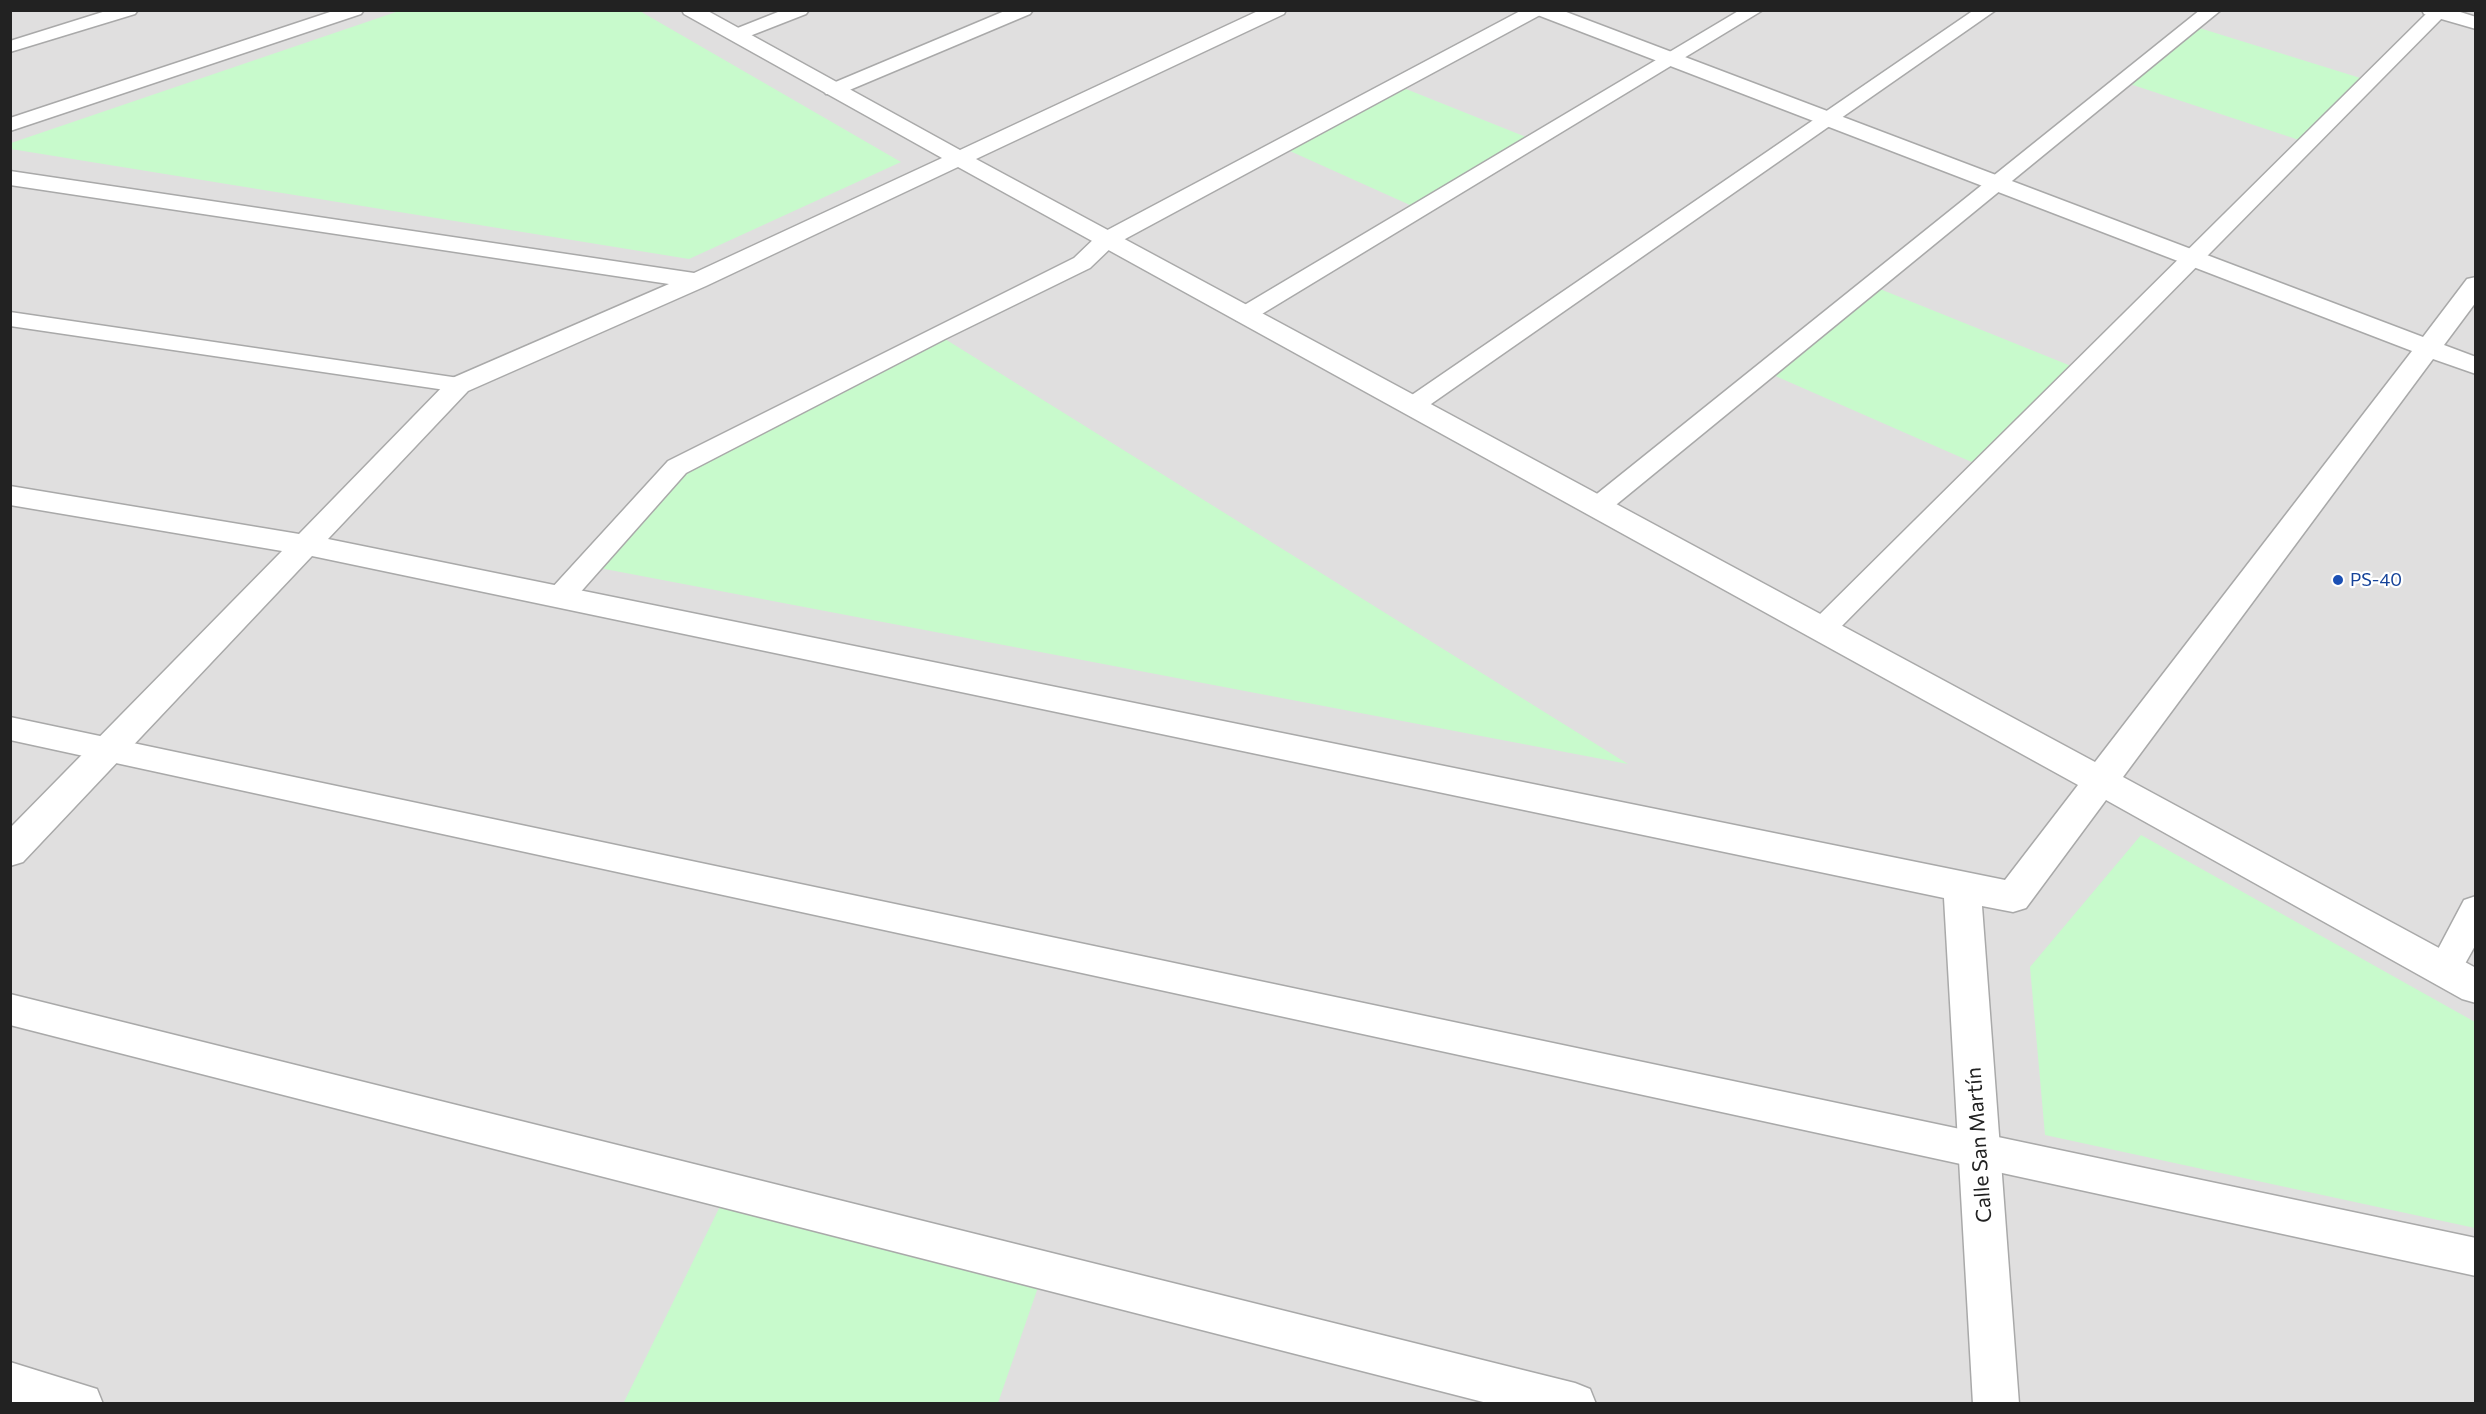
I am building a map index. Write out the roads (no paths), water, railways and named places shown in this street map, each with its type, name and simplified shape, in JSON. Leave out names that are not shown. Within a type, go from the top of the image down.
[{"type":"street","points":[[692,10],[958,160],[2102,780],[2475,987]]},
{"type":"street","points":[[10,852],[459,385],[697,281],[1277,10]]},
{"type":"street","points":[[1542,10],[2192,258],[2429,333],[2475,342]]},
{"type":"street","points":[[1603,10],[1884,117]]},
{"type":"street","points":[[2437,11],[2475,23]]},
{"type":"street","points":[[1906,126],[1928,134]]},
{"type":"street","points":[[1995,159],[2038,176]]},
{"type":"street","points":[[10,178],[697,281]]},
{"type":"street","points":[[2199,237],[2232,250]]},
{"type":"street","points":[[10,495],[307,545],[2013,897],[2102,780],[2429,333],[2475,284]]},
{"type":"street","points":[[2429,333],[2475,366]]},
{"type":"street","name":"Calle San Martín","points":[[1962,886],[1996,1404]]},
{"type":"lane","points":[[10,47],[129,10]]},
{"type":"lane","points":[[10,125],[355,10]]},
{"type":"lane","points":[[736,35],[800,10]]},
{"type":"lane","points":[[833,90],[1024,10]]},
{"type":"lane","points":[[560,597],[678,467],[937,334],[1082,263],[1106,240],[1536,10]]},
{"type":"lane","points":[[1244,315],[1754,10]]},
{"type":"lane","points":[[1412,406],[1987,10]]},
{"type":"lane","points":[[1597,507],[2212,10]]},
{"type":"lane","points":[[1822,629],[2192,258],[2199,237],[2437,11]]},
{"type":"lane","points":[[10,319],[459,385]]},
{"type":"lane","points":[[10,728],[2475,1257]]},
{"type":"lane","points":[[2444,970],[2475,910]]},
{"type":"lane","points":[[10,1009],[1575,1404]]},
{"type":"lane","points":[[10,1383],[82,1404]]},
{"type":"place","name":"PS-40","points":[[2338,580]]}]
